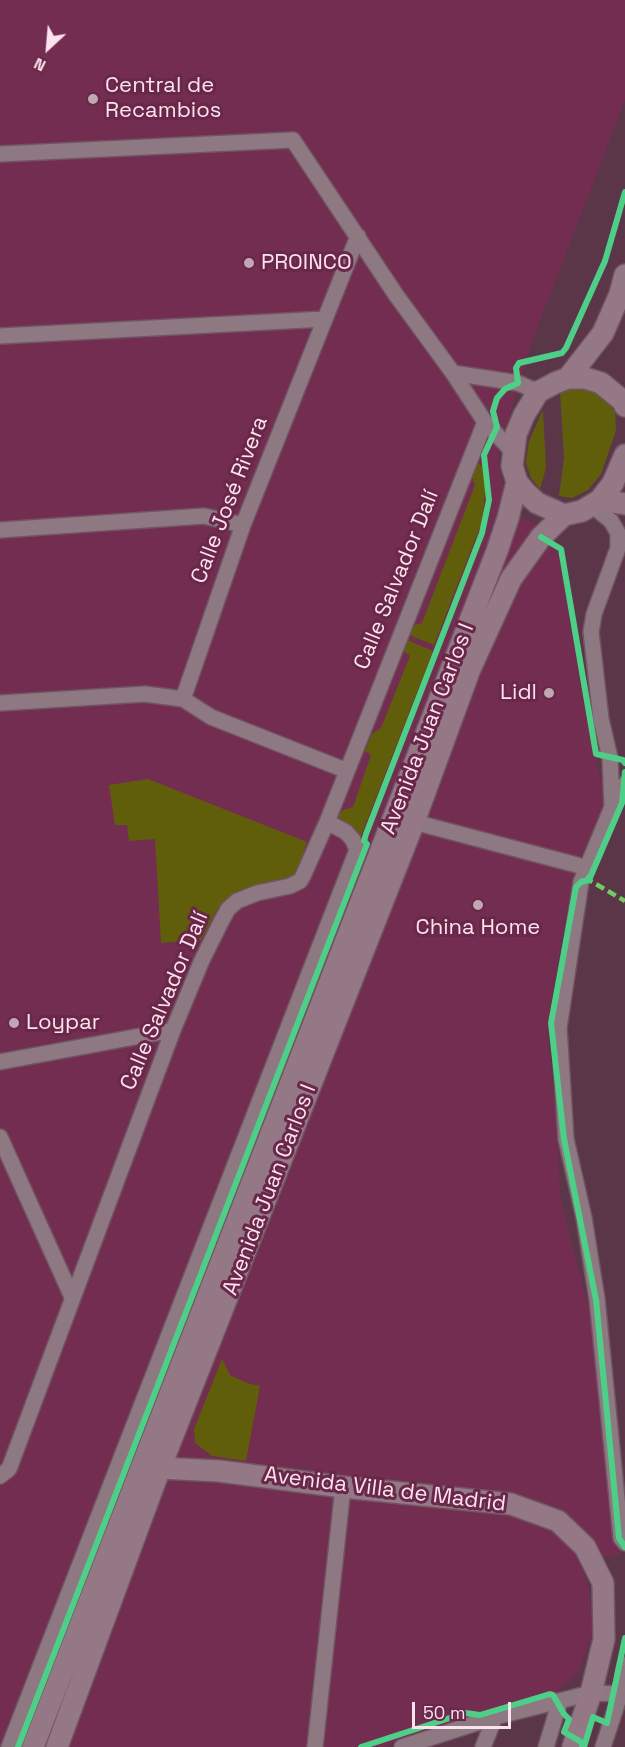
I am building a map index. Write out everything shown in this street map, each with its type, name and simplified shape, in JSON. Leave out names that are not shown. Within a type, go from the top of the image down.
[{"type":"street","points":[[0,154],[293,140],[396,295],[453,373],[484,422],[513,452]]},
{"type":"street","name":"Calle José Rivera","points":[[183,699],[243,525],[358,236]]},
{"type":"street","points":[[568,378],[603,333],[620,294],[625,275]]},
{"type":"street","points":[[0,336],[325,319]]},
{"type":"street","points":[[453,373],[518,383],[538,392]]},
{"type":"street","points":[[624,400],[601,383],[585,378],[568,378],[538,392],[524,414],[516,434],[512,466],[517,482],[537,503],[564,515],[582,511],[596,503],[613,483],[625,455]]},
{"type":"street","name":"Calle Salvador Dalí","points":[[0,1476],[9,1469],[173,1030],[202,960],[228,909],[237,901],[257,893],[300,882],[327,822],[345,770],[484,422]]},
{"type":"street","name":"Avenida Juan Carlos I","points":[[33,1747],[497,551],[517,482]]},
{"type":"street","points":[[596,503],[625,504]]},
{"type":"street","points":[[596,503],[618,533],[618,548],[594,614],[591,632],[601,719],[610,758],[612,807]]},
{"type":"street","name":"Avenida Juan Carlos I","points":[[57,1747],[160,1468],[414,822],[470,669],[511,579],[541,537],[564,515]]},
{"type":"street","points":[[0,530],[204,516],[243,525]]},
{"type":"street","points":[[603,590],[625,566]]},
{"type":"street","points":[[0,703],[145,694],[183,699],[211,717],[345,770]]},
{"type":"street","points":[[623,1540],[597,1299],[584,1218],[566,1139],[559,1028],[581,882],[612,807],[625,784]]},
{"type":"street","points":[[9,1747],[357,850],[353,840],[346,832],[327,822]]},
{"type":"street","points":[[414,822],[587,869]]},
{"type":"street","points":[[0,1062],[173,1030]]},
{"type":"street","points":[[0,1137],[72,1297]]},
{"type":"street","points":[[173,1437],[187,1454],[219,1471]]},
{"type":"street","name":"Avenida Villa de Madrid","points":[[160,1468],[219,1471],[343,1487],[511,1503],[558,1521],[585,1547],[603,1583],[604,1639],[591,1693],[573,1747]]},
{"type":"street","points":[[315,1747],[343,1487]]},
{"type":"street","points":[[603,1747],[622,1694],[625,1665]]},
{"type":"street","points":[[402,1747],[495,1717],[591,1693],[622,1694]]},
{"type":"street","points":[[546,1747],[560,1701]]},
{"type":"street","points":[[483,1747],[495,1717]]},
{"type":"shaded area","points":[[0,0],[625,0],[625,100],[532,342],[498,452],[504,499],[503,513],[524,518],[540,527],[559,555],[586,716],[606,801],[577,865],[571,887],[547,1025],[558,1143],[560,1197],[592,1321],[620,1555],[578,1558],[589,1588],[593,1634],[578,1673],[553,1695],[384,1747],[0,1747]]},
{"type":"shaded area","points":[[589,388],[606,400],[615,412],[616,431],[601,474],[588,490],[572,498],[559,496],[564,458],[560,392]]},
{"type":"shaded area","points":[[543,410],[546,468],[540,489],[531,478],[526,463],[529,441]]},
{"type":"shaded area","points":[[477,463],[482,466],[486,484],[482,522],[434,645],[409,635],[411,626],[422,623],[475,485],[471,475]]},
{"type":"shaded area","points":[[405,639],[433,651],[359,841],[340,822],[338,816],[343,810],[353,807],[371,755],[365,751],[372,734],[381,728],[410,656],[402,649]]},
{"type":"shaded area","points":[[148,779],[307,842],[296,875],[240,890],[218,908],[201,940],[161,943],[155,839],[129,841],[127,825],[115,825],[109,785]]},
{"type":"shaded area","points":[[222,1359],[230,1375],[260,1386],[246,1461],[212,1456],[195,1443],[194,1429]]},
{"type":"marked path","points":[[588,875],[589,880],[625,901]]},
{"type":"cycle path","points":[[18,1747],[367,844],[364,841],[366,834],[482,533],[489,500],[484,455],[497,427],[493,411],[497,398],[505,389],[518,383],[516,368],[519,363],[562,353],[566,348],[605,261],[625,192]]},
{"type":"cycle path","points":[[541,537],[561,549],[596,754],[623,760],[625,763]]},
{"type":"cycle path","points":[[625,772],[622,803],[589,880],[581,882],[576,887],[551,1023],[564,1139],[596,1300],[619,1538],[625,1547]]},
{"type":"cycle path","points":[[584,1747],[593,1717],[607,1723],[625,1638]]},
{"type":"cycle path","points":[[361,1747],[465,1713],[480,1715],[550,1694],[569,1719],[564,1732],[583,1743],[582,1747]]},
{"type":"place","name":"Central de Recambios","points":[[93,99]]},
{"type":"place","name":"PROINCO","points":[[249,263]]},
{"type":"place","name":"Lidl","points":[[549,693]]},
{"type":"place","name":"China Home","points":[[478,905]]},
{"type":"place","name":"Loypar","points":[[14,1023]]}]
